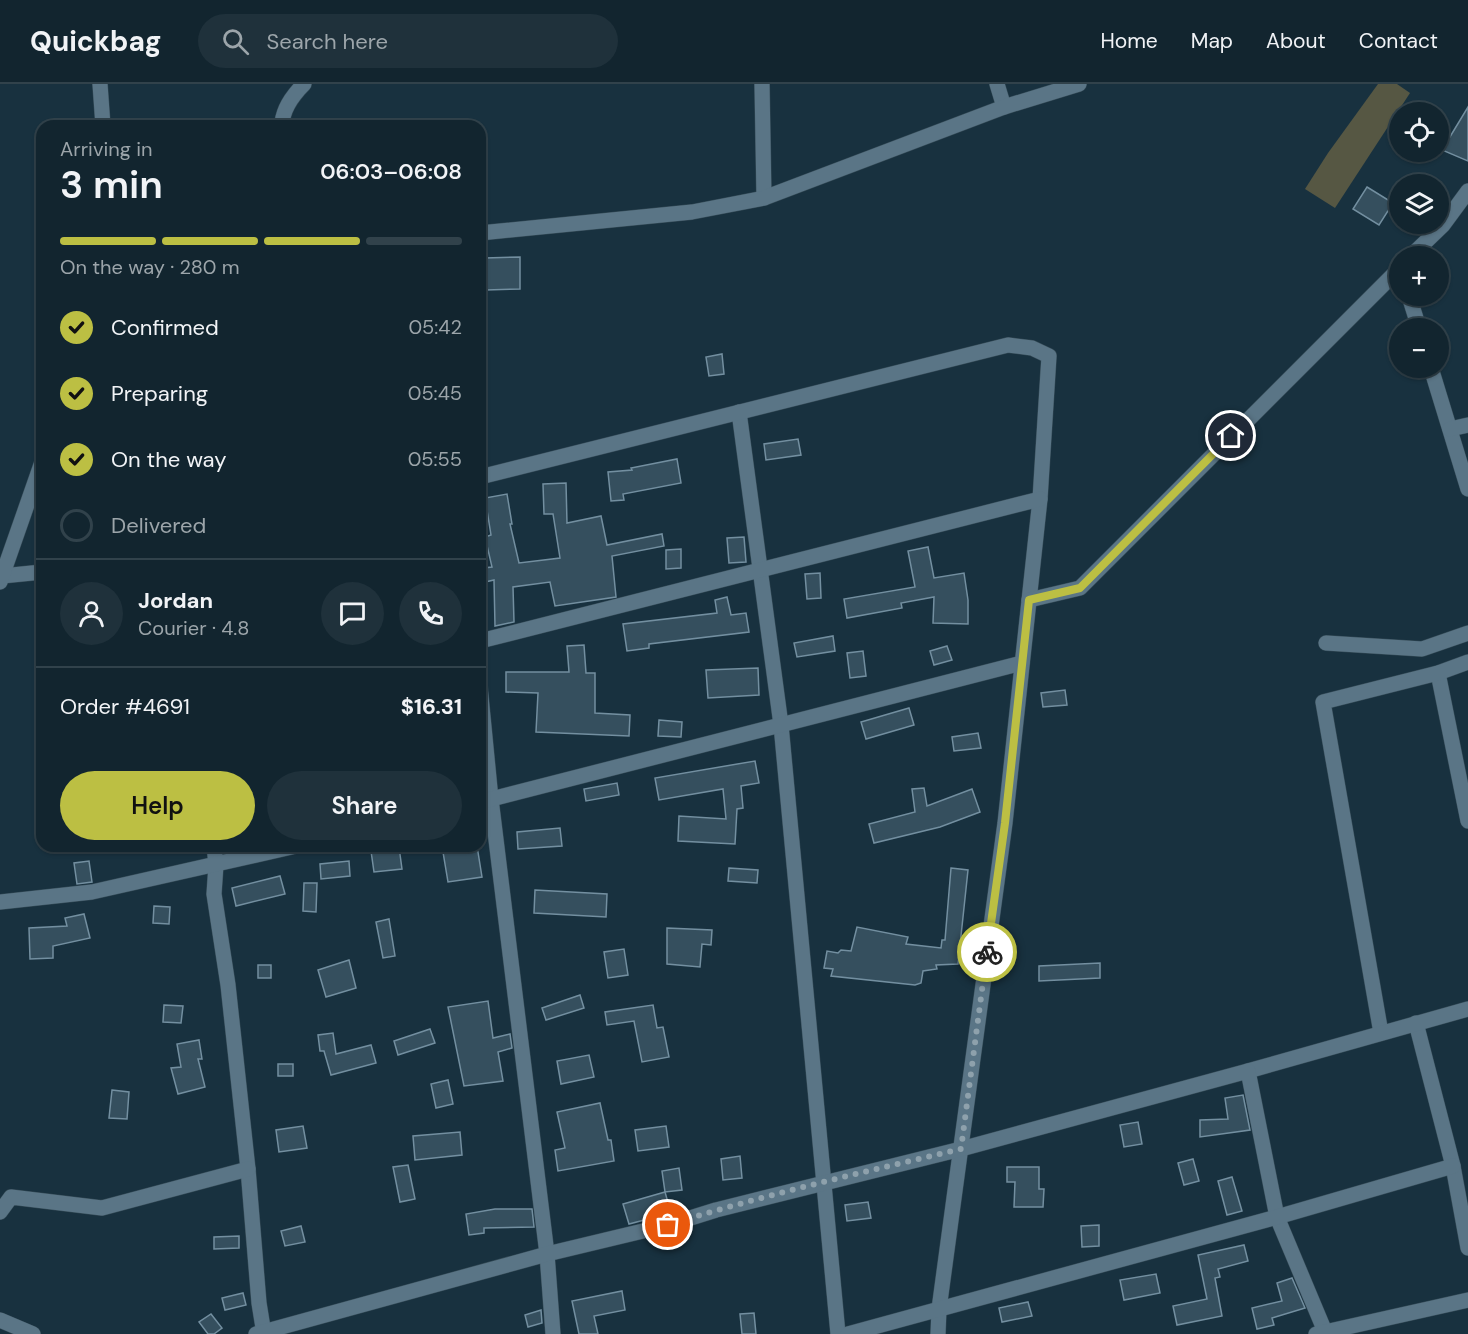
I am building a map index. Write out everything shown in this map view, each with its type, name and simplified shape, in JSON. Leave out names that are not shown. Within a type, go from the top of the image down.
[{"type":"street","points":[[100,84],[103,120]]},
{"type":"street","points":[[282,120],[293,96],[304,84]]},
{"type":"street","points":[[762,84],[764,198]]},
{"type":"street","points":[[997,84],[1004,107]]},
{"type":"street","points":[[486,232],[692,212],[764,198],[1004,107],[1079,84]]},
{"type":"street","points":[[1421,246],[1443,225],[1468,191]]},
{"type":"street","points":[[1029,600],[1080,588],[1389,279]]},
{"type":"street","points":[[486,475],[1008,345],[1032,348],[1049,357],[1040,499],[1005,823],[939,1309],[938,1334]]},
{"type":"street","points":[[1434,378],[1468,489]]},
{"type":"street","points":[[739,412],[781,725],[838,1334]]},
{"type":"street","points":[[1450,429],[1468,425]]},
{"type":"street","points":[[36,479],[1,579],[36,573]]},
{"type":"street","points":[[486,639],[1040,499]]},
{"type":"street","points":[[1326,643],[1422,649],[1468,633]]},
{"type":"street","points":[[1381,1033],[1323,702],[1438,673],[1468,662]]},
{"type":"street","points":[[553,1334],[547,1254],[486,801],[1022,663]]},
{"type":"street","points":[[1438,673],[1468,821]]},
{"type":"street","points":[[215,852],[214,894],[228,985],[248,1169],[261,1333],[547,1254],[668,1225],[825,1181],[961,1149],[1468,1009]]},
{"type":"street","points":[[0,902],[92,892],[271,852]]},
{"type":"street","points":[[1416,1023],[1453,1166],[1468,1248]]},
{"type":"street","points":[[1248,1071],[1277,1216],[1322,1333],[1468,1300]]},
{"type":"street","points":[[848,1334],[1453,1166]]},
{"type":"street","points":[[0,1212],[11,1197],[102,1208],[248,1169]]},
{"type":"street","points":[[0,1320],[33,1334]]},
{"type":"green space","points":[[1378,84],[1397,84],[1410,93],[1404,102],[1389,102],[1389,125],[1335,208],[1305,189]]},
{"type":"building","points":[[1468,107],[1468,161],[1449,153],[1449,138]]},
{"type":"building","points":[[1367,187],[1389,201],[1389,209],[1379,225],[1353,209]]},
{"type":"building","points":[[520,257],[520,289],[486,290],[486,258]]},
{"type":"building","points":[[722,354],[724,374],[709,376],[706,357]]},
{"type":"building","points":[[798,439],[801,455],[766,460],[764,444]]},
{"type":"building","points":[[677,459],[681,483],[623,494],[624,500],[611,501],[608,472],[632,470],[631,468]]},
{"type":"building","points":[[566,483],[567,523],[601,516],[607,545],[662,534],[664,546],[612,556],[616,597],[555,606],[550,582],[513,587],[514,622],[495,626],[494,580],[486,582],[486,568],[492,567],[486,541],[486,537],[491,535],[486,498],[507,494],[512,524],[510,524],[519,563],[560,558],[553,514],[544,514],[543,484]]},
{"type":"building","points":[[744,537],[746,562],[729,563],[727,538]]},
{"type":"building","points":[[928,547],[934,578],[964,573],[968,600],[968,624],[933,623],[934,597],[901,603],[902,608],[847,618],[844,599],[915,587],[908,551]]},
{"type":"building","points":[[681,549],[681,568],[666,569],[666,550]]},
{"type":"building","points":[[820,573],[821,598],[807,599],[805,574]]},
{"type":"building","points":[[727,597],[731,615],[746,613],[749,632],[649,644],[649,648],[627,651],[623,624],[717,613],[715,600]]},
{"type":"building","points":[[833,636],[835,651],[797,657],[794,643]]},
{"type":"building","points":[[584,645],[586,673],[595,673],[595,713],[630,715],[629,736],[536,732],[538,693],[506,692],[506,672],[569,672],[567,646]]},
{"type":"building","points":[[947,646],[952,660],[934,665],[930,651]]},
{"type":"building","points":[[863,651],[866,676],[850,678],[847,653]]},
{"type":"building","points":[[758,668],[759,695],[708,698],[706,670]]},
{"type":"building","points":[[1065,690],[1067,705],[1043,707],[1041,693]]},
{"type":"building","points":[[909,708],[914,725],[866,739],[861,722]]},
{"type":"building","points":[[659,720],[682,722],[681,737],[658,736]]},
{"type":"building","points":[[978,733],[981,748],[954,751],[952,737]]},
{"type":"building","points":[[755,761],[759,783],[741,786],[743,808],[737,809],[735,844],[678,841],[679,816],[726,819],[723,789],[659,800],[655,778]]},
{"type":"building","points":[[617,783],[619,795],[586,801],[584,789]]},
{"type":"building","points":[[924,788],[927,806],[972,789],[980,812],[940,827],[874,843],[869,824],[915,812],[912,789]]},
{"type":"building","points":[[560,828],[562,846],[518,849],[517,832]]},
{"type":"building","points":[[371,852],[400,852],[402,869],[374,872]]},
{"type":"building","points":[[443,852],[478,852],[482,877],[448,882]]},
{"type":"building","points":[[89,861],[92,882],[77,884],[74,863]]},
{"type":"building","points":[[349,861],[350,876],[321,879],[320,864]]},
{"type":"building","points":[[729,868],[758,870],[757,883],[728,881]]},
{"type":"building","points":[[951,868],[968,870],[958,964],[936,965],[937,969],[923,971],[921,983],[915,985],[831,976],[833,969],[824,968],[827,951],[838,953],[841,950],[851,951],[857,927],[908,937],[906,944],[941,948],[942,940],[945,940]]},
{"type":"building","points":[[280,876],[285,894],[236,906],[232,888]]},
{"type":"building","points":[[304,883],[317,883],[316,912],[303,911]]},
{"type":"building","points":[[535,890],[607,894],[606,917],[534,913]]},
{"type":"building","points":[[154,906],[170,907],[169,924],[153,923]]},
{"type":"building","points":[[84,914],[90,938],[53,946],[53,958],[30,959],[29,928],[67,926],[65,918]]},
{"type":"building","points":[[389,919],[395,956],[383,958],[376,922]]},
{"type":"building","points":[[667,928],[712,930],[711,945],[702,944],[700,967],[667,964]]},
{"type":"building","points":[[624,949],[628,975],[608,978],[604,952]]},
{"type":"building","points":[[349,960],[356,988],[326,997],[318,970]]},
{"type":"building","points":[[1100,963],[1100,978],[1039,981],[1039,966]]},
{"type":"building","points":[[258,965],[271,965],[271,978],[258,978]]},
{"type":"building","points":[[580,995],[584,1008],[546,1020],[542,1008]]},
{"type":"building","points":[[488,1001],[493,1038],[510,1034],[512,1048],[498,1052],[503,1081],[464,1086],[448,1007]]},
{"type":"building","points":[[164,1005],[183,1006],[181,1023],[163,1022]]},
{"type":"building","points":[[653,1005],[657,1028],[663,1027],[669,1057],[642,1062],[634,1021],[607,1025],[605,1012]]},
{"type":"building","points":[[430,1029],[435,1043],[398,1055],[394,1041]]},
{"type":"building","points":[[333,1033],[336,1054],[371,1045],[376,1063],[331,1075],[324,1051],[320,1051],[318,1035]]},
{"type":"building","points":[[199,1040],[202,1059],[198,1059],[205,1087],[178,1094],[171,1068],[181,1067],[177,1044]]},
{"type":"building","points":[[589,1055],[594,1077],[561,1084],[557,1061]]},
{"type":"building","points":[[278,1064],[293,1064],[293,1076],[278,1076]]},
{"type":"building","points":[[448,1080],[453,1104],[436,1108],[431,1084]]},
{"type":"building","points":[[112,1090],[129,1092],[127,1119],[109,1118]]},
{"type":"building","points":[[1243,1095],[1250,1130],[1200,1137],[1200,1120],[1228,1119],[1225,1098]]},
{"type":"building","points":[[600,1103],[608,1140],[611,1140],[614,1161],[558,1171],[555,1150],[565,1148],[557,1112]]},
{"type":"building","points":[[1138,1122],[1142,1144],[1124,1147],[1120,1125]]},
{"type":"building","points":[[303,1126],[307,1148],[279,1152],[276,1130]]},
{"type":"building","points":[[666,1126],[669,1147],[638,1151],[635,1130]]},
{"type":"building","points":[[460,1132],[462,1155],[415,1160],[413,1136]]},
{"type":"building","points":[[740,1156],[742,1178],[723,1180],[721,1159]]},
{"type":"building","points":[[1193,1159],[1199,1181],[1184,1185],[1178,1163]]},
{"type":"building","points":[[408,1165],[415,1199],[400,1202],[393,1167]]},
{"type":"building","points":[[1007,1167],[1039,1167],[1039,1189],[1044,1189],[1043,1207],[1014,1207],[1015,1182],[1007,1182]]},
{"type":"building","points":[[679,1168],[682,1190],[665,1192],[662,1171]]},
{"type":"building","points":[[1232,1177],[1242,1211],[1227,1215],[1218,1181]]},
{"type":"building","points":[[665,1192],[671,1213],[629,1224],[623,1204]]},
{"type":"building","points":[[868,1202],[871,1218],[847,1221],[845,1205]]},
{"type":"building","points":[[495,1209],[532,1209],[534,1227],[484,1228],[484,1233],[469,1235],[466,1214]]},
{"type":"building","points":[[1099,1225],[1099,1246],[1082,1247],[1081,1226]]},
{"type":"building","points":[[301,1226],[305,1242],[285,1246],[281,1231]]},
{"type":"building","points":[[239,1236],[239,1248],[214,1249],[214,1237]]},
{"type":"building","points":[[1244,1245],[1248,1261],[1218,1269],[1220,1277],[1215,1278],[1222,1316],[1177,1325],[1173,1306],[1207,1299],[1198,1255]]},
{"type":"building","points":[[1156,1274],[1160,1293],[1124,1300],[1120,1280]]},
{"type":"building","points":[[1292,1278],[1305,1308],[1272,1318],[1274,1325],[1257,1329],[1252,1308],[1282,1301],[1277,1283]]},
{"type":"building","points":[[622,1291],[625,1310],[594,1316],[598,1334],[579,1334],[572,1301]]},
{"type":"building","points":[[243,1293],[246,1305],[225,1310],[222,1298]]},
{"type":"building","points":[[1028,1302],[1032,1316],[1002,1322],[999,1308]]},
{"type":"building","points":[[541,1310],[542,1323],[528,1327],[525,1315]]},
{"type":"building","points":[[754,1313],[756,1334],[742,1334],[740,1314]]},
{"type":"building","points":[[211,1314],[222,1328],[214,1334],[208,1334],[199,1322]]},
{"type":"way so far","points":[[668,1225],[825,1181],[961,1149],[987,952]]},
{"type":"route","points":[[987,952],[1005,823],[1029,600],[1080,588],[1231,436]]}]
